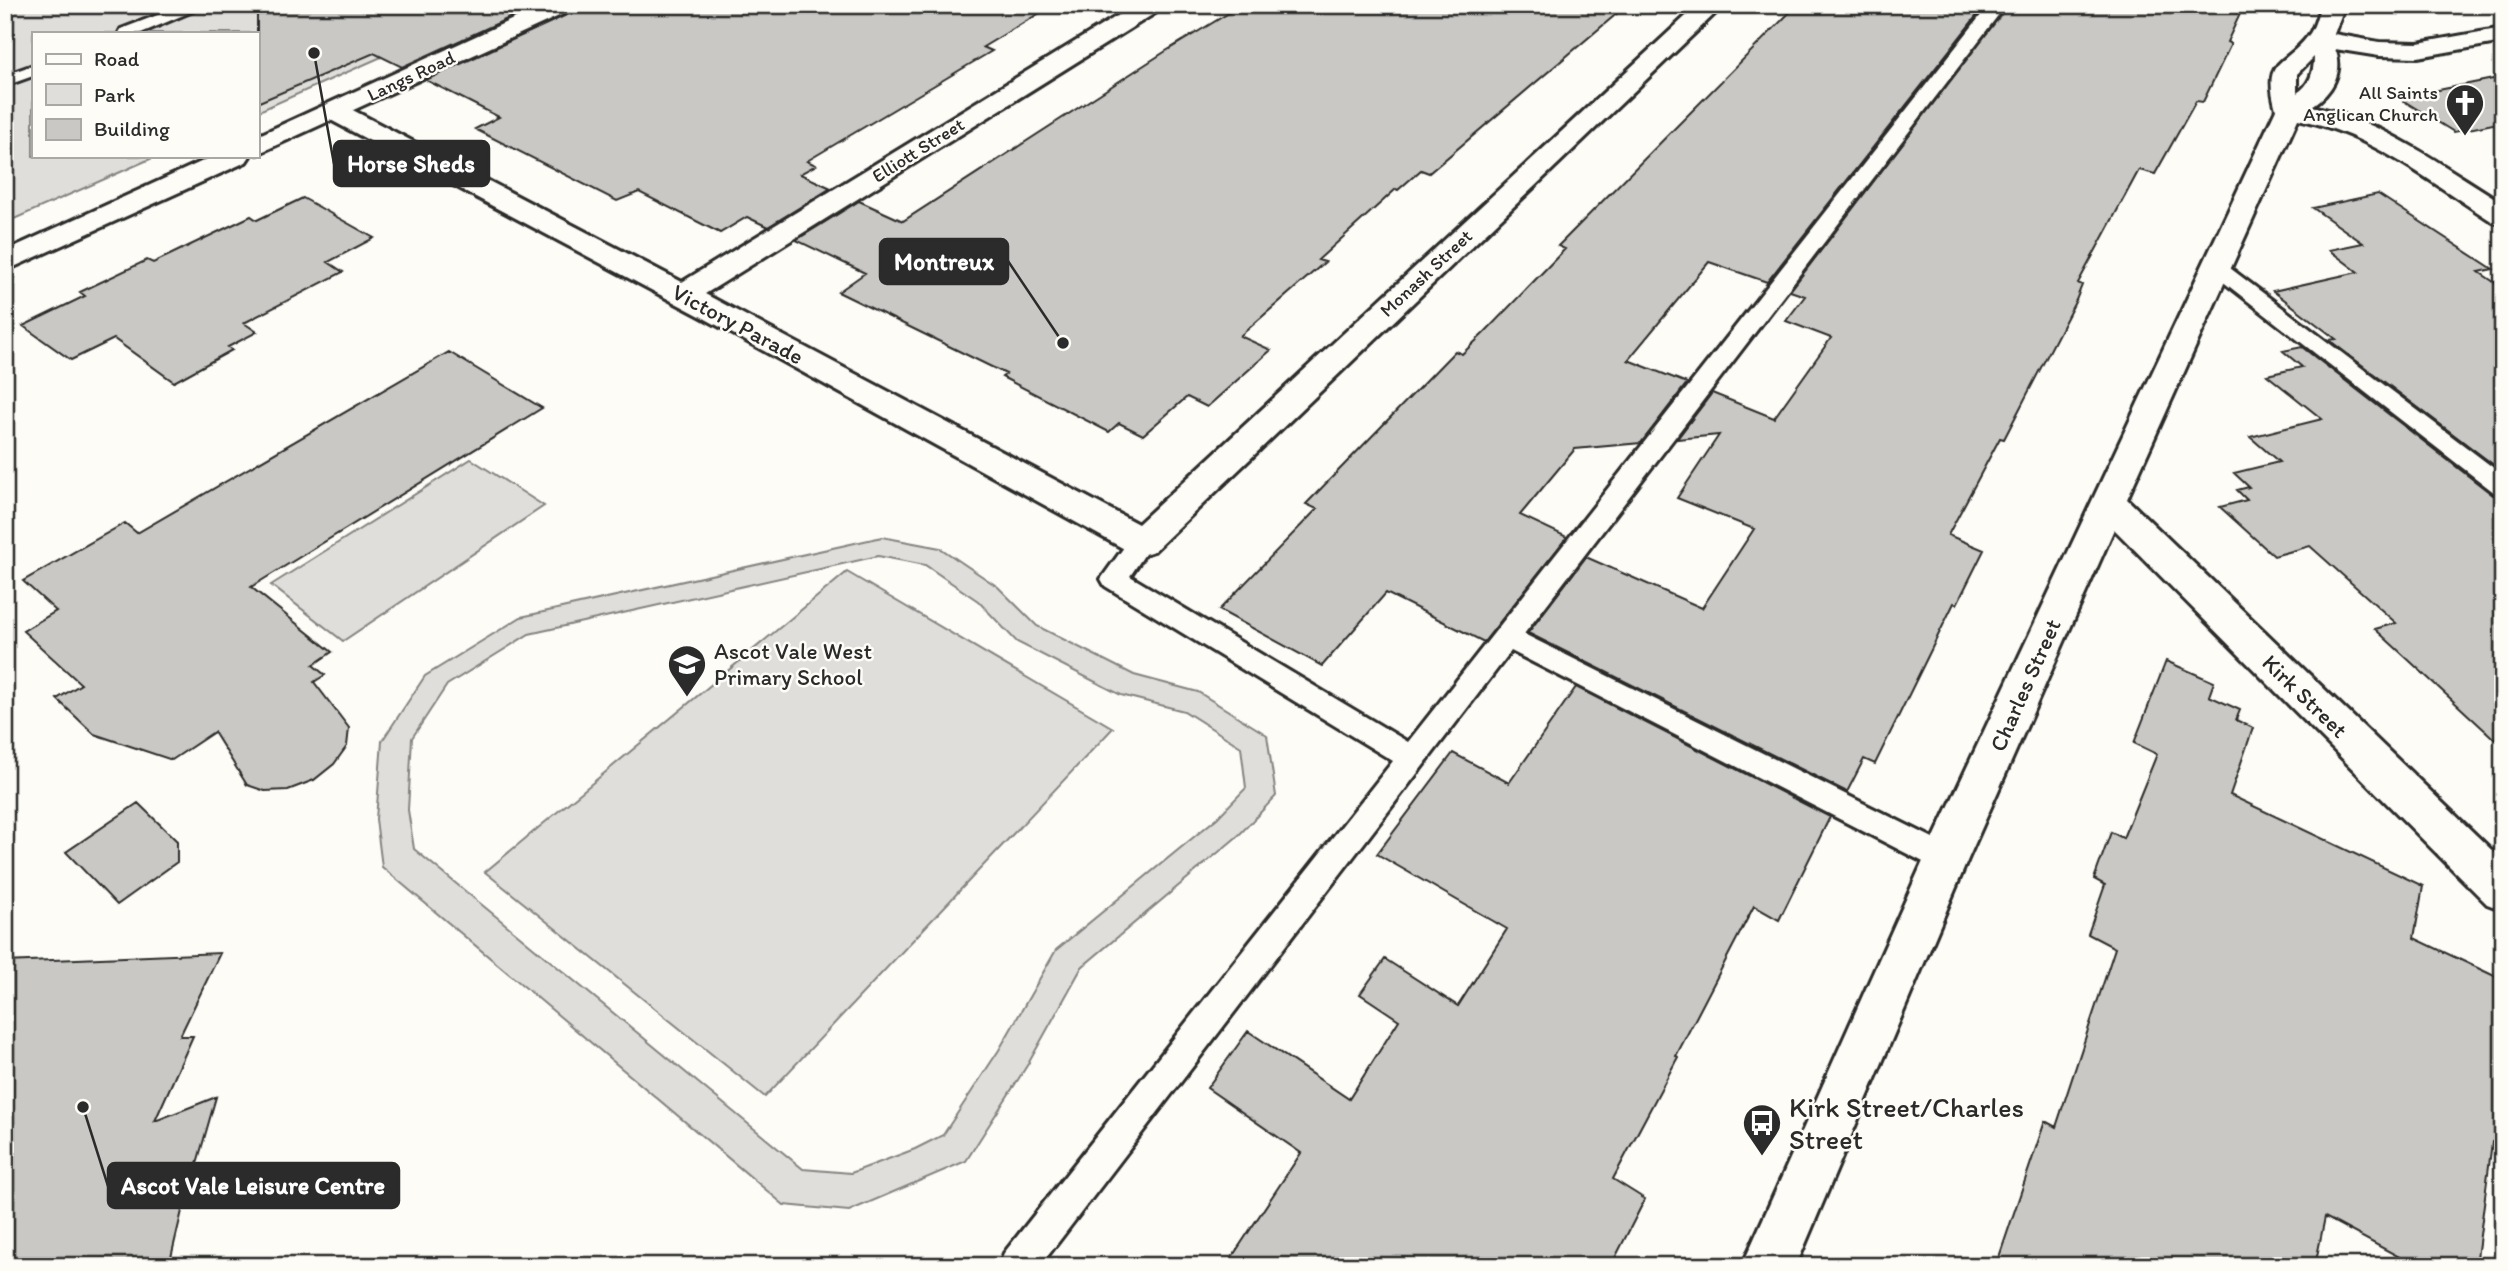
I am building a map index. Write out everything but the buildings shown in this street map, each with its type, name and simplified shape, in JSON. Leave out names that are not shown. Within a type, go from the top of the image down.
[{"type":"street","name":"Langs Road","points":[[259,145],[564,5]]},
{"type":"street","name":"Elliott Street","points":[[683,294],[1152,5]]},
{"type":"street","name":"Monash Street","points":[[1141,542],[1712,5]]},
{"type":"street","points":[[2333,5],[2318,39],[2295,58],[2283,77],[2289,109],[2336,119],[2373,134],[2503,216]]},
{"type":"street","points":[[2318,39],[2379,50],[2418,50],[2503,35]]},
{"type":"street","points":[[2318,39],[2327,59],[2326,64]]},
{"type":"street","points":[[2295,58],[2354,66],[2402,58],[2418,50]]},
{"type":"street","name":"Charles Street","points":[[1769,1266],[1946,859],[2215,266],[2289,109],[2316,92],[2326,64]]},
{"type":"street","name":"Victory Parade","points":[[334,111],[683,294],[1141,542]]},
{"type":"street","points":[[5,262],[232,158]]},
{"type":"street","name":"Kirk Street","points":[[2108,502],[2503,890]]},
{"type":"lane","points":[[130,32],[199,5]]},
{"type":"lane","points":[[1017,1266],[1998,5]]},
{"type":"lane","points":[[5,81],[32,70]]},
{"type":"lane","points":[[2215,266],[2503,486]]},
{"type":"lane","points":[[1141,542],[1114,579],[1413,759]]},
{"type":"lane","points":[[1506,637],[1946,859]]},
{"type":"green space","points":[[5,5],[499,5],[259,111],[259,32],[32,32],[32,158],[152,158],[5,223]]},
{"type":"green space","points":[[471,459],[544,506],[343,641],[271,585]]},
{"type":"green space","points":[[882,537],[940,548],[998,587],[1037,626],[1134,675],[1198,692],[1267,735],[1276,796],[1239,835],[1082,967],[1028,1064],[966,1161],[849,1211],[784,1205],[382,867],[376,819],[382,741],[425,676],[521,617]],"holes":[[[878,556],[925,565],[978,601],[1017,642],[1121,695],[1184,711],[1241,747],[1246,788],[1217,818],[1056,950],[999,1050],[943,1135],[915,1149],[851,1173],[803,1169],[414,849],[408,810],[412,738],[447,685],[529,634]]]},
{"type":"green space","points":[[847,572],[1113,728],[765,1097],[485,872]]},
{"type":"place","name":"Horse Sheds","points":[[314,53]]},
{"type":"place","name":"All Saints Anglican Church","points":[[2465,137]]},
{"type":"place","name":"Montreux","points":[[1063,343]]},
{"type":"place","name":"Ascot Vale West Primary School","points":[[687,698]]},
{"type":"place","name":"Ascot Vale Leisure Centre","points":[[83,1107]]},
{"type":"place","name":"Kirk Street/Charles Street","points":[[1762,1157]]}]
